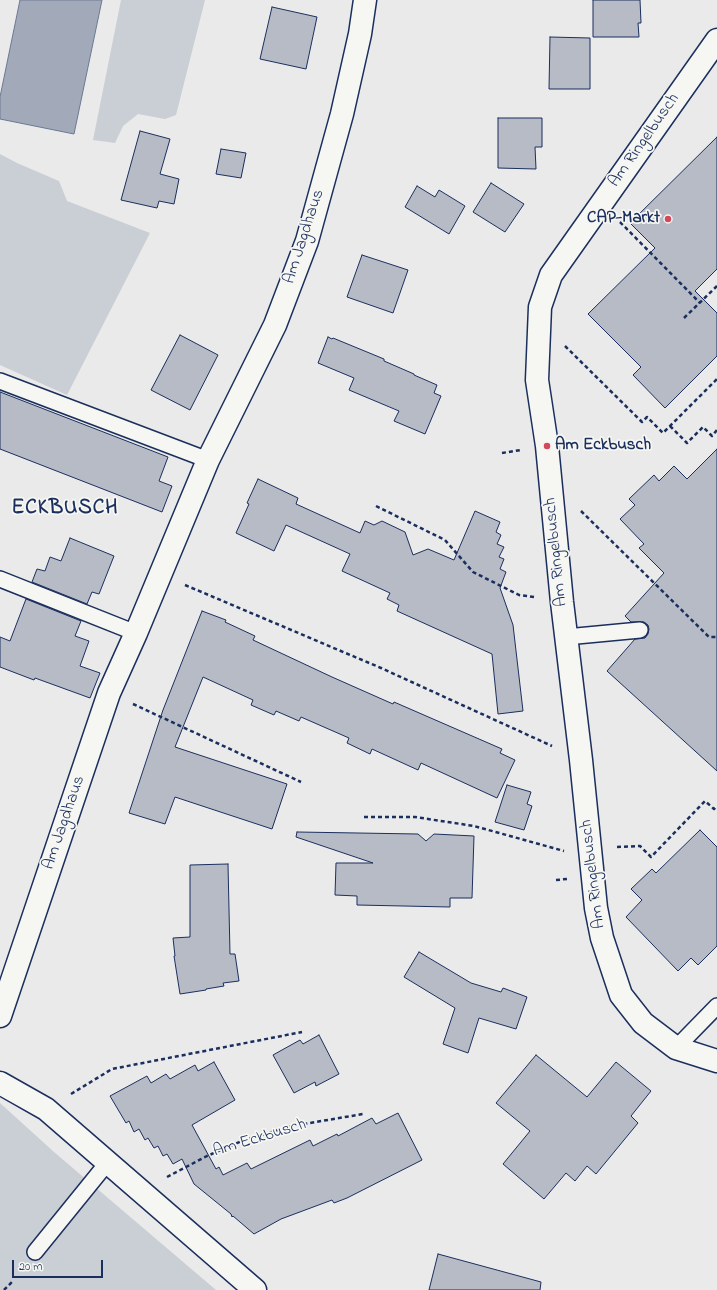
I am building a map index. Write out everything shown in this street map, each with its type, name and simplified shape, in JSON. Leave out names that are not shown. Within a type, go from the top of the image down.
[{"type":"street","name":"Am Jagdhaus","points":[[0,1016],[109,694],[208,460],[275,325],[307,241],[342,114],[360,34],[365,0]]},
{"type":"street","name":"Am Ringelbusch","points":[[717,40],[551,275],[540,307],[537,380],[547,446],[562,602],[581,760],[596,908],[602,938],[620,995],[643,1023],[676,1048],[717,1061]]},
{"type":"street","points":[[0,1083],[46,1109],[255,1290]]},
{"type":"lane","points":[[0,381],[208,460]]},
{"type":"lane","points":[[0,579],[136,633]]},
{"type":"lane","points":[[566,637],[640,630]]},
{"type":"lane","points":[[676,1048],[717,1006]]},
{"type":"lane","points":[[35,1252],[108,1162]]},
{"type":"path","points":[[601,203],[700,303]]},
{"type":"path","points":[[684,318],[717,286]]},
{"type":"path","points":[[539,320],[642,422],[648,417],[664,433],[717,379]]},
{"type":"path","points":[[670,426],[687,443],[703,427],[712,436],[717,430]]},
{"type":"path","points":[[550,480],[709,637],[717,637]]},
{"type":"path","points":[[376,506],[445,540],[473,572],[519,595],[562,602]]},
{"type":"path","points":[[160,574],[381,668],[581,760]]},
{"type":"path","points":[[109,694],[301,782]]},
{"type":"path","points":[[364,817],[415,817],[474,826],[591,853],[640,846],[651,857],[705,801],[714,809],[717,806]]},
{"type":"path","points":[[46,1109],[112,1069],[302,1032]]},
{"type":"path","name":"Am Eckbusch","points":[[141,1191],[207,1156],[244,1140],[292,1126],[363,1114]]},
{"type":"path","points":[[4,1290],[13,1280]]},
{"type":"shaded area","points":[[121,0],[205,0],[176,115],[165,119],[138,114],[123,126],[115,143],[93,140]]},
{"type":"shaded area","points":[[0,154],[59,181],[67,201],[150,233],[67,395],[0,365]]},
{"type":"shaded area","points":[[0,1103],[54,1152],[216,1290],[0,1290]]},
{"type":"water","points":[[20,0],[102,0],[74,134],[0,119],[0,97]]},
{"type":"building","points":[[593,0],[640,0],[641,23],[638,23],[639,37],[593,37]]},
{"type":"building","points":[[272,7],[317,17],[306,69],[260,59]]},
{"type":"building","points":[[550,37],[590,38],[590,89],[549,89]]},
{"type":"building","points":[[498,118],[542,118],[542,147],[535,147],[536,169],[498,168]]},
{"type":"building","points":[[140,131],[170,139],[160,174],[179,179],[174,204],[159,201],[157,208],[121,200]]},
{"type":"building","points":[[717,137],[717,269],[695,291],[717,313],[717,356],[665,408],[633,375],[641,367],[588,314],[655,248],[630,223]]},
{"type":"building","points":[[221,149],[246,153],[241,178],[216,174]]},
{"type":"building","points":[[491,183],[524,204],[505,232],[473,212]]},
{"type":"building","points":[[417,186],[435,197],[439,190],[465,206],[449,234],[405,207]]},
{"type":"building","points":[[362,255],[408,270],[393,313],[347,297]]},
{"type":"building","points":[[180,335],[218,355],[190,410],[151,390]]},
{"type":"building","points":[[328,337],[384,359],[384,361],[437,385],[434,393],[441,396],[425,434],[394,421],[399,411],[349,390],[354,378],[318,363]]},
{"type":"building","points":[[0,392],[168,457],[159,481],[172,486],[162,512],[0,449]]},
{"type":"building","points":[[717,449],[717,771],[607,671],[635,639],[645,638],[648,634],[648,625],[644,622],[631,622],[625,616],[664,573],[639,548],[644,544],[620,519],[635,505],[629,499],[654,475],[659,481],[674,466],[687,479]]},
{"type":"building","points":[[258,479],[298,498],[296,504],[360,533],[365,521],[374,525],[382,521],[405,532],[413,555],[428,549],[454,560],[475,511],[500,522],[496,532],[501,535],[497,544],[504,547],[499,557],[504,559],[500,569],[506,572],[500,588],[513,625],[523,711],[498,714],[492,654],[397,611],[399,605],[387,599],[390,593],[342,571],[350,554],[286,525],[274,551],[236,533]]},
{"type":"building","points":[[70,538],[114,556],[99,594],[92,592],[87,604],[32,582],[37,569],[45,571],[50,557],[61,561]]},
{"type":"building","points":[[26,599],[81,621],[75,636],[89,641],[80,666],[100,673],[90,698],[35,678],[34,680],[0,667],[0,637],[10,641]]},
{"type":"building","points":[[202,611],[226,620],[225,622],[255,636],[253,640],[332,677],[502,749],[500,753],[515,760],[497,798],[421,763],[418,770],[372,749],[370,754],[347,743],[349,738],[301,717],[299,721],[276,711],[274,715],[251,705],[253,700],[203,677],[175,747],[287,784],[272,829],[175,797],[165,824],[129,813],[163,710]]},
{"type":"building","points":[[507,785],[531,792],[527,804],[532,806],[524,830],[495,822]]},
{"type":"building","points":[[700,830],[717,847],[717,946],[698,965],[691,958],[678,971],[626,917],[642,900],[631,889],[652,869],[656,873]]},
{"type":"building","points":[[297,832],[418,834],[426,841],[434,834],[474,836],[472,898],[450,898],[450,907],[357,905],[357,896],[335,895],[336,863],[373,863],[296,837]]},
{"type":"building","points":[[228,864],[230,954],[235,954],[239,981],[223,983],[224,986],[206,990],[180,994],[174,956],[173,938],[190,937],[190,865]]},
{"type":"building","points":[[419,952],[471,983],[501,992],[503,988],[527,997],[516,1029],[479,1018],[468,1053],[443,1044],[455,1008],[404,977]]},
{"type":"building","points":[[319,1035],[339,1074],[316,1086],[315,1082],[294,1093],[273,1055],[300,1040],[303,1044]]},
{"type":"building","points":[[536,1055],[587,1097],[616,1062],[651,1091],[631,1116],[638,1123],[596,1174],[587,1166],[575,1181],[566,1173],[544,1199],[503,1164],[530,1131],[496,1103]]},
{"type":"building","points":[[214,1062],[235,1100],[192,1125],[216,1169],[219,1167],[223,1175],[247,1163],[251,1169],[310,1140],[313,1146],[337,1134],[338,1136],[372,1118],[376,1124],[398,1113],[422,1160],[347,1198],[334,1203],[332,1200],[281,1219],[254,1234],[194,1184],[182,1159],[173,1164],[167,1154],[163,1156],[158,1146],[154,1148],[148,1138],[145,1140],[139,1129],[134,1132],[129,1121],[126,1123],[110,1096],[147,1076],[151,1083],[166,1074],[170,1079],[195,1065],[198,1071]]},
{"type":"building","points":[[438,1254],[541,1282],[540,1290],[429,1290]]},
{"type":"place","name":"CAP-Markt","points":[[668,219]]},
{"type":"place","name":"Am Eckbusch","points":[[547,446]]},
{"type":"district","name":"ECKBUSCH","points":[[65,510]]}]
